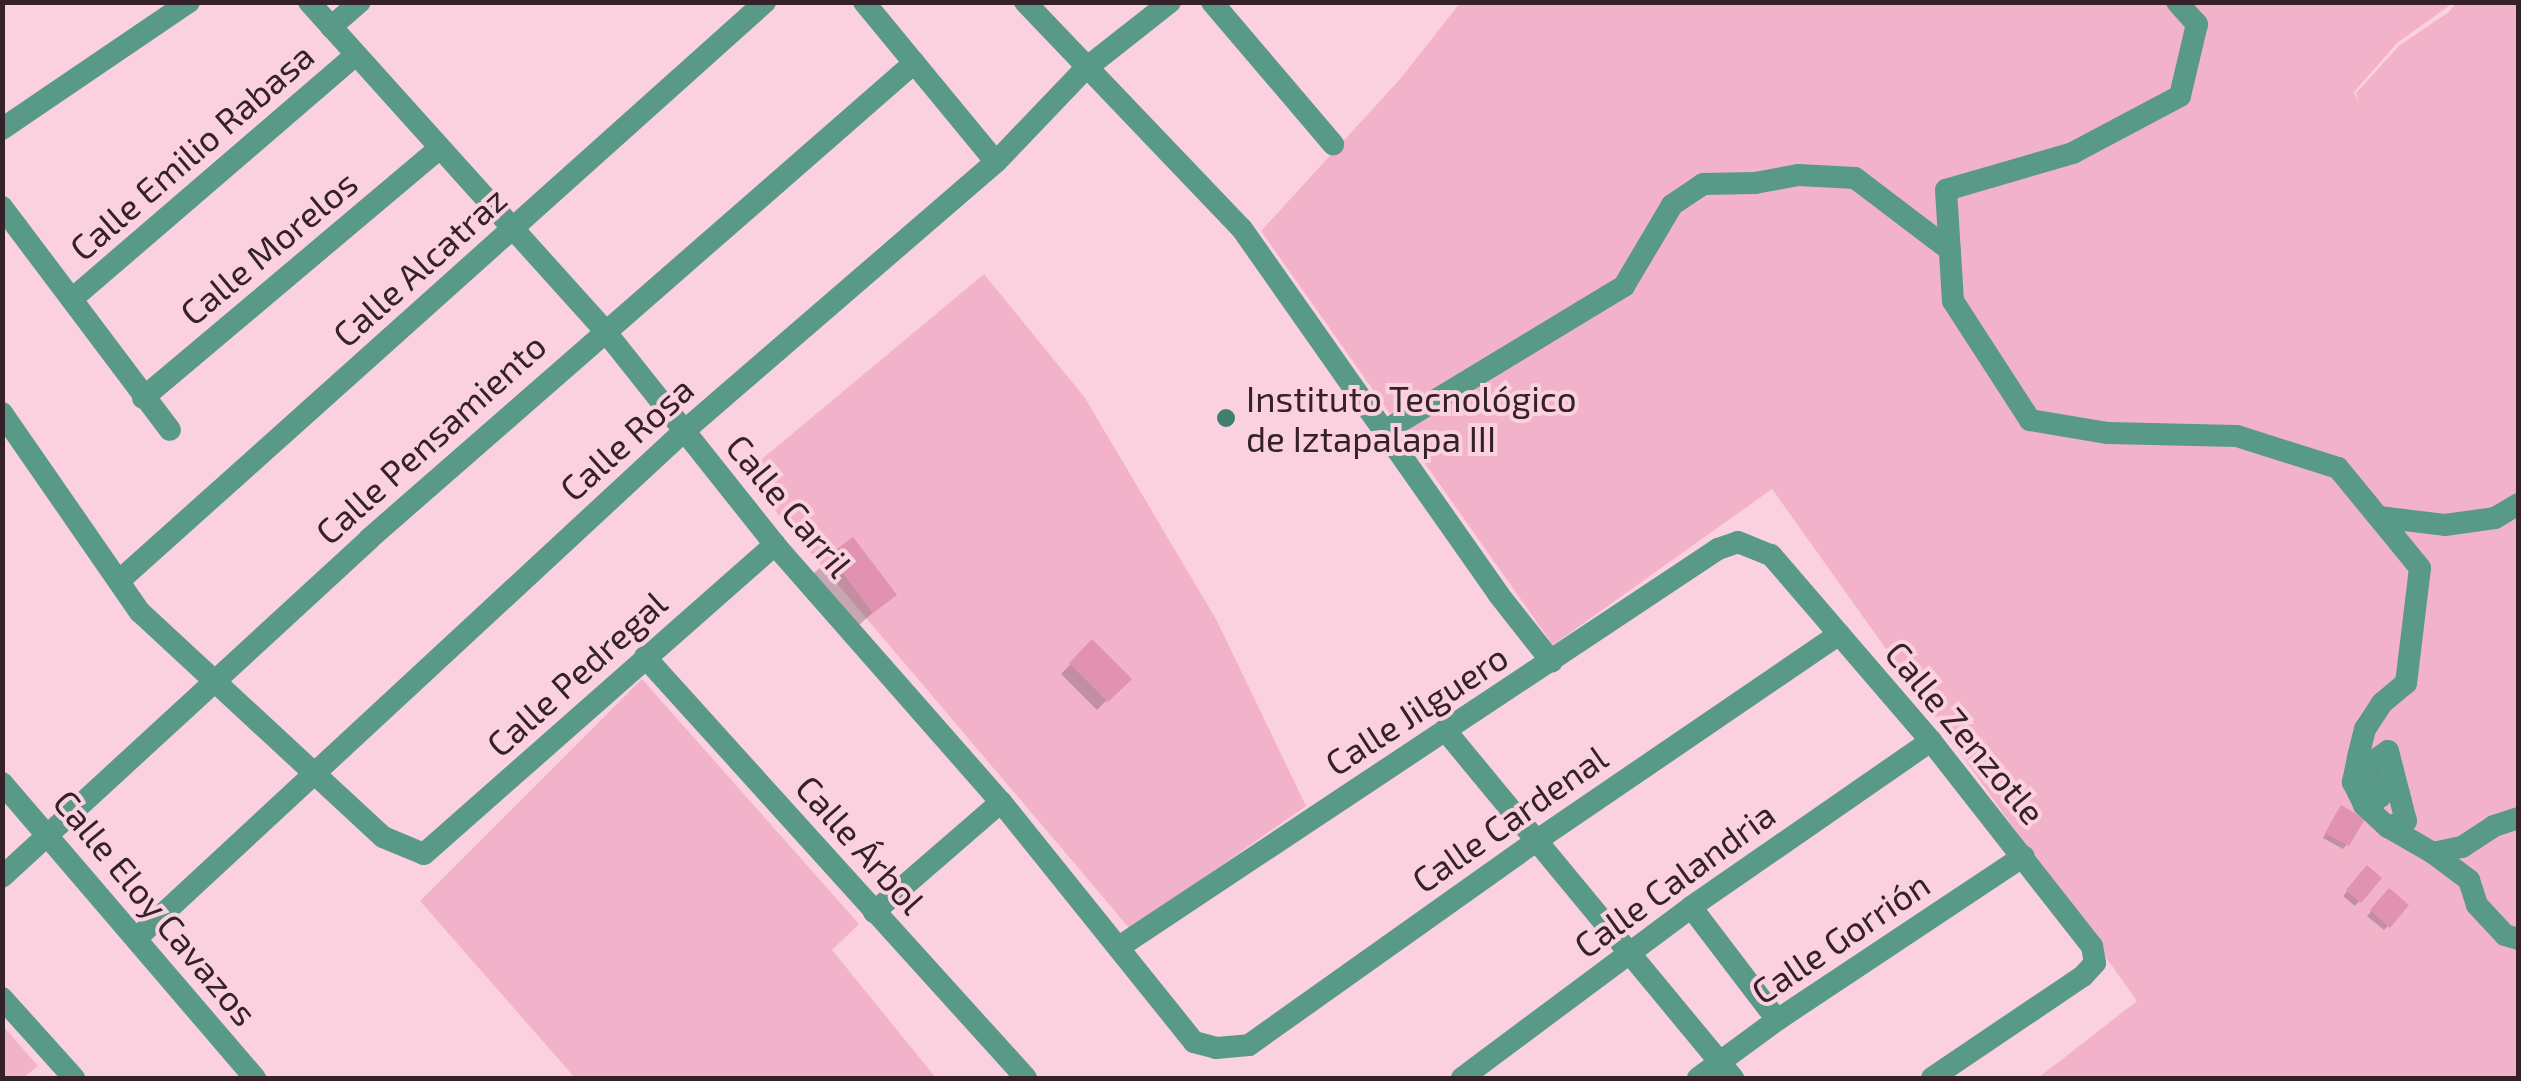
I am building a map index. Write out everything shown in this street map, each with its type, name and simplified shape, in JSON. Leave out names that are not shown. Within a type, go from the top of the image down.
[{"type":"street","points":[[2,129],[190,2]]},
{"type":"street","name":"Calle Carril","points":[[310,2],[438,150],[605,331],[775,545],[1002,802],[1194,1042],[1216,1048]]},
{"type":"street","name":"Calle Emilio Rabasa","points":[[332,27],[360,2]]},
{"type":"street","name":"Calle Alcatraz","points":[[120,580],[765,2]]},
{"type":"street","points":[[864,2],[996,162]]},
{"type":"street","points":[[1026,2],[1085,70],[1242,229],[1383,432],[1552,662]]},
{"type":"street","name":"Calle Rosa","points":[[138,936],[684,432],[996,162],[1085,70],[1170,2]]},
{"type":"street","points":[[1212,2],[1333,144]]},
{"type":"street","points":[[2177,2],[2197,24],[2180,96],[2073,153],[1946,190],[1953,301],[2030,420],[2108,432],[2238,436],[2338,468],[2420,568],[2406,684],[2382,704],[2365,729],[2353,782],[2364,805],[2388,827],[2469,880],[2478,905],[2505,935],[2518,939]]},
{"type":"street","name":"Calle Emilio Rabasa","points":[[72,299],[355,56]]},
{"type":"street","name":"Calle Pensamiento","points":[[2,877],[214,680],[605,331],[914,63]]},
{"type":"street","name":"Calle Morelos","points":[[143,398],[438,150]]},
{"type":"street","points":[[1383,432],[1624,286],[1672,205],[1703,184],[1754,183],[1798,175],[1855,178],[1950,250]]},
{"type":"street","points":[[2,207],[170,430]]},
{"type":"street","points":[[2,413],[140,612],[314,771]]},
{"type":"street","points":[[2379,517],[2444,525],[2495,518],[2518,504]]},
{"type":"street","name":"Calle Jilguero","points":[[1119,947],[1718,549],[1738,542],[1755,546]]},
{"type":"street","name":"Calle Pedregal","points":[[314,771],[383,836],[424,854],[775,545]]},
{"type":"street","name":"Calle Zenzotle","points":[[1755,546],[1771,555],[1931,741],[2092,946],[2094,963],[2083,976],[1932,1078]]},
{"type":"street","name":"Calle Cardenal","points":[[1216,1048],[1249,1045],[1536,841],[1839,634]]},
{"type":"street","name":"Calle Árbol","points":[[645,657],[1026,1078]]},
{"type":"street","points":[[1445,730],[1726,1070]]},
{"type":"street","name":"Calle Calandria","points":[[1462,1078],[1692,907],[1931,741]]},
{"type":"street","points":[[2364,805],[2380,797],[2368,764],[2388,751],[2406,821],[2388,827]]},
{"type":"street","name":"Calle Eloy Cavazos","points":[[2,783],[138,936],[255,1078]]},
{"type":"street","points":[[874,912],[1002,802]]},
{"type":"street","points":[[2433,853],[2462,847],[2494,826],[2518,818]]},
{"type":"street","name":"Calle Gorrión","points":[[1698,1078],[1726,1070],[1777,1020],[2024,856]]},
{"type":"street","points":[[1692,907],[1777,1020]]},
{"type":"street","points":[[2,998],[62,1075]]},
{"type":"shaded area","points":[[1460,3],[2453,3],[2397,43],[2354,92],[2359,105],[2356,93],[2400,45],[2456,3],[2518,3],[2518,1078],[2038,1078],[2137,1001],[1772,489],[1553,645],[1261,231],[1401,78]]},
{"type":"shaded area","points":[[984,274],[1085,398],[1217,621],[1306,806],[1130,929],[744,474]]},
{"type":"shaded area","points":[[642,679],[859,924],[832,950],[936,1078],[575,1078],[420,901]]},
{"type":"shaded area","points":[[3,1026],[38,1066],[23,1078],[3,1078]]},
{"type":"building","points":[[853,537],[897,595],[873,613],[829,555]]},
{"type":"building","points":[[1092,639],[1132,679],[1108,702],[1069,663]]},
{"type":"building","points":[[2341,805],[2365,819],[2349,846],[2325,833]]},
{"type":"building","points":[[2367,865],[2382,878],[2361,903],[2346,890]]},
{"type":"building","points":[[2389,888],[2409,905],[2390,928],[2370,910]]},
{"type":"place","name":"Instituto Tecnológico de Iztapalapa III","points":[[1226,418]]}]
